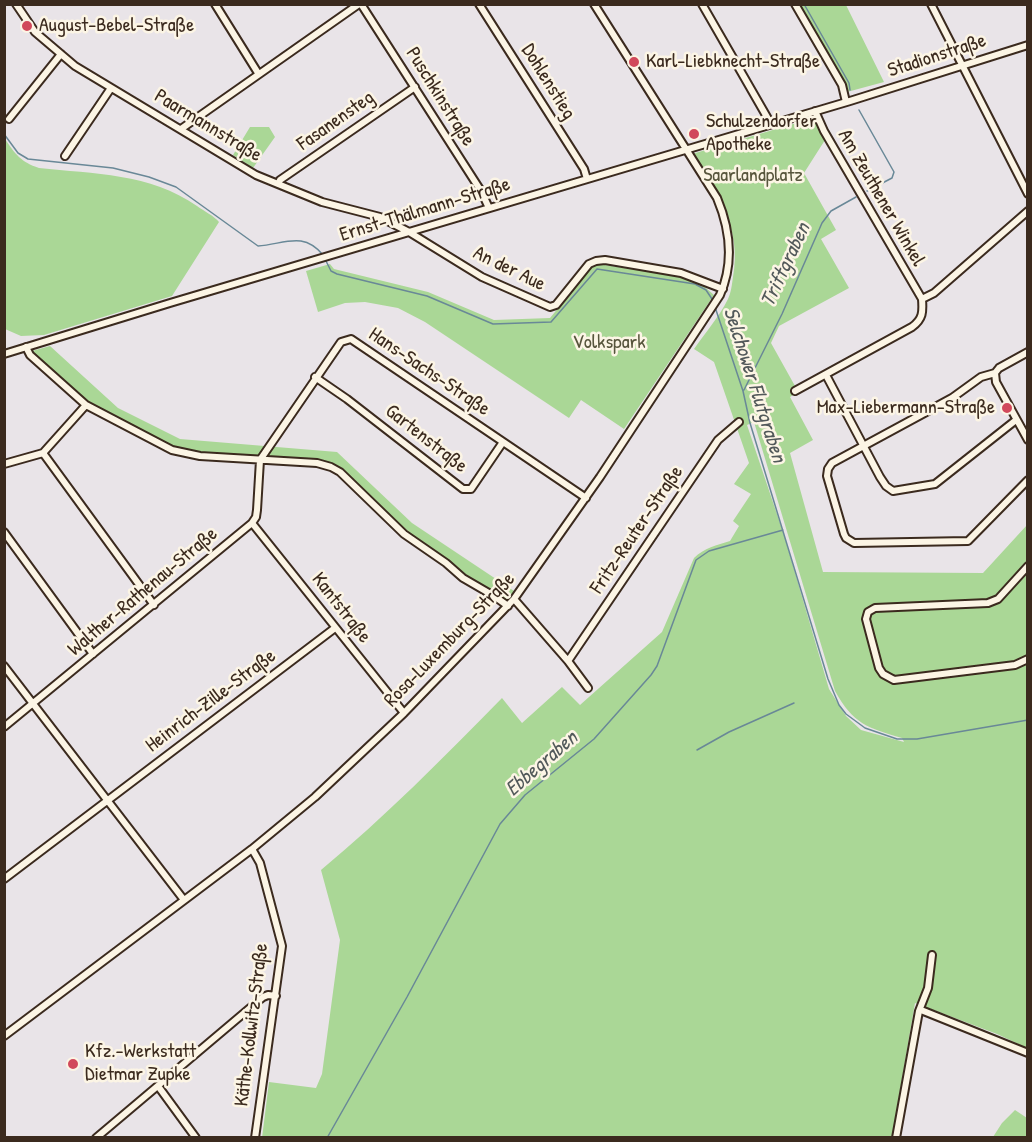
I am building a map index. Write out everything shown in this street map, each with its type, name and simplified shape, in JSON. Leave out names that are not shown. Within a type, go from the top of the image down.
[{"type":"street","name":"Paarmannstraße","points":[[16,4],[35,32],[75,66],[256,175],[322,202],[380,217],[409,232]]},
{"type":"street","points":[[215,4],[258,73]]},
{"type":"street","points":[[181,129],[258,73],[360,4]]},
{"type":"street","name":"Puschkinstraße","points":[[360,4],[415,87],[485,198],[489,208]]},
{"type":"street","name":"Dohlenstieg","points":[[479,4],[584,169],[588,179]]},
{"type":"street","points":[[594,4],[686,149]]},
{"type":"street","points":[[702,4],[771,124]]},
{"type":"street","points":[[795,4],[842,85],[846,102]]},
{"type":"street","points":[[930,4],[1028,194]]},
{"type":"street","name":"Stadionstraße","points":[[856,99],[1028,45]]},
{"type":"street","points":[[9,119],[61,54]]},
{"type":"street","name":"Fasanensteg","points":[[278,184],[286,175],[415,87]]},
{"type":"street","points":[[65,156],[111,88]]},
{"type":"street","name":"Ernst-Thälmann-Straße","points":[[4,354],[856,99]]},
{"type":"street","name":"Am Zeuthener Winkel","points":[[815,111],[824,131],[922,299],[934,293],[1028,212]]},
{"type":"street","name":"Rosa-Luxemburg-Straße","points":[[4,1036],[252,849],[326,787],[404,712],[514,599],[586,498],[723,289],[729,255],[726,225],[717,198],[686,149]]},
{"type":"street","name":"An der Aue","points":[[409,232],[482,277],[550,307],[556,304],[589,264],[604,260],[681,273],[723,289]]},
{"type":"street","points":[[795,391],[917,323],[922,313],[922,299]]},
{"type":"street","name":"Hans-Sachs-Straße","points":[[260,460],[341,342],[351,339],[586,498]]},
{"type":"street","points":[[26,347],[30,355],[86,405],[180,453],[317,463],[334,468],[404,534],[446,563],[463,578],[508,606]]},
{"type":"street","points":[[1028,352],[999,368],[995,374],[996,382],[1028,440]]},
{"type":"street","points":[[995,374],[981,377],[952,398],[832,463],[827,471],[844,534],[854,543],[968,542],[1028,480]]},
{"type":"street","points":[[826,375],[889,489],[898,491],[930,486],[938,482],[1016,420]]},
{"type":"street","name":"Gartenstraße","points":[[315,377],[463,489],[471,489],[503,442]]},
{"type":"street","points":[[4,464],[43,453],[86,405]]},
{"type":"street","name":"Fritz-Reuter-Straße","points":[[568,661],[718,440],[739,422]]},
{"type":"street","points":[[43,453],[154,605]]},
{"type":"street","points":[[252,523],[257,510],[260,460]]},
{"type":"street","name":"Walther-Rathenau-Straße","points":[[4,727],[252,523]]},
{"type":"street","name":"Kantstraße","points":[[252,523],[404,712]]},
{"type":"street","points":[[4,532],[93,654]]},
{"type":"street","points":[[1028,566],[998,598],[988,603],[875,608],[868,612],[866,619],[879,668],[883,674],[894,680],[1015,665],[1028,658]]},
{"type":"street","points":[[514,599],[568,661],[588,688]]},
{"type":"street","name":"Heinrich-Zille-Straße","points":[[4,879],[335,628]]},
{"type":"street","points":[[4,666],[184,900]]},
{"type":"street","name":"Käthe-Kollwitz-Straße","points":[[252,849],[260,863],[282,942],[255,1137]]},
{"type":"street","points":[[896,1137],[919,1011],[928,988],[932,955]]},
{"type":"street","points":[[96,1137],[262,997],[276,996]]},
{"type":"street","points":[[921,1010],[1028,1053]]},
{"type":"street","points":[[158,1086],[196,1137]]},
{"type":"green space","points":[[800,5],[846,5],[884,82],[847,92],[847,85]]},
{"type":"green space","name":"Saarlandplatz","points":[[813,118],[825,140],[804,173],[836,230],[821,239],[849,288],[779,326],[771,343],[798,392],[790,397],[813,440],[790,453],[823,572],[983,573],[1027,525],[1027,1048],[997,1034],[915,1003],[892,1137],[262,1138],[269,1082],[316,1088],[322,1074],[340,940],[321,870],[391,808],[502,698],[522,723],[562,687],[580,705],[662,632],[694,558],[706,549],[730,541],[739,526],[733,521],[751,494],[734,484],[749,463],[714,362],[694,349],[729,297],[735,260],[734,243],[731,227],[719,197],[692,154]],"holes":[[[754,422],[835,691],[855,718],[880,731],[902,738],[904,742],[861,730],[846,716],[829,689],[784,535],[747,425]]]},
{"type":"green space","points":[[250,127],[269,127],[275,137],[253,168],[233,155]]},
{"type":"green space","points":[[5,139],[19,157],[33,166],[141,181],[179,195],[219,222],[172,296],[44,335],[21,336],[5,329]]},
{"type":"green space","name":"Volkspark","points":[[330,264],[334,269],[428,292],[494,320],[550,318],[592,267],[598,264],[685,277],[699,282],[714,295],[624,429],[581,400],[569,418],[425,322],[398,308],[365,302],[345,303],[318,312],[306,271]]},
{"type":"green space","points":[[50,346],[118,408],[180,439],[337,452],[412,523],[517,593],[504,600],[470,581],[419,541],[335,466],[194,453],[168,446],[87,403],[32,351]]},
{"type":"green space","points":[[1015,1110],[1027,1118],[1027,1137],[993,1137],[1002,1123]]},
{"type":"waterway","name":"Triftgraben","points":[[804,4],[849,83],[850,90]]},
{"type":"waterway","name":"Triftgraben","points":[[859,110],[894,172],[892,178],[867,191]]},
{"type":"waterway","name":"Selchower Flutgraben","points":[[4,134],[18,153],[28,159],[113,168],[149,177],[176,187],[258,246],[301,241],[316,248],[323,255]]},
{"type":"waterway","name":"Triftgraben","points":[[744,390],[782,314],[822,223],[831,211],[856,197]]},
{"type":"waterway","name":"Selchower Flutgraben","points":[[325,259],[331,271],[337,274],[427,296],[493,324],[551,322],[597,269],[695,284],[706,290],[714,302]]},
{"type":"waterway","name":"Selchower Flutgraben","points":[[715,307],[743,391],[750,423],[828,679],[839,705],[846,714],[865,728],[897,739],[917,739],[1028,720]]},
{"type":"waterway","name":"Ebbegraben","points":[[327,1138],[407,997],[500,824],[525,795],[594,739],[657,666],[696,560],[709,551],[783,530]]},
{"type":"waterway","points":[[697,750],[729,732],[794,703]]},
{"type":"place","name":"August-Bebel-Straße","points":[[27,26]]},
{"type":"place","name":"Karl-Liebknecht-Straße","points":[[634,62]]},
{"type":"place","name":"Schulzendorfer Apotheke","points":[[694,134]]},
{"type":"place","name":"Max-Liebermann-Straße","points":[[1007,408]]},
{"type":"place","name":"Kfz.-Werkstatt Dietmar Zupke","points":[[73,1064]]}]
